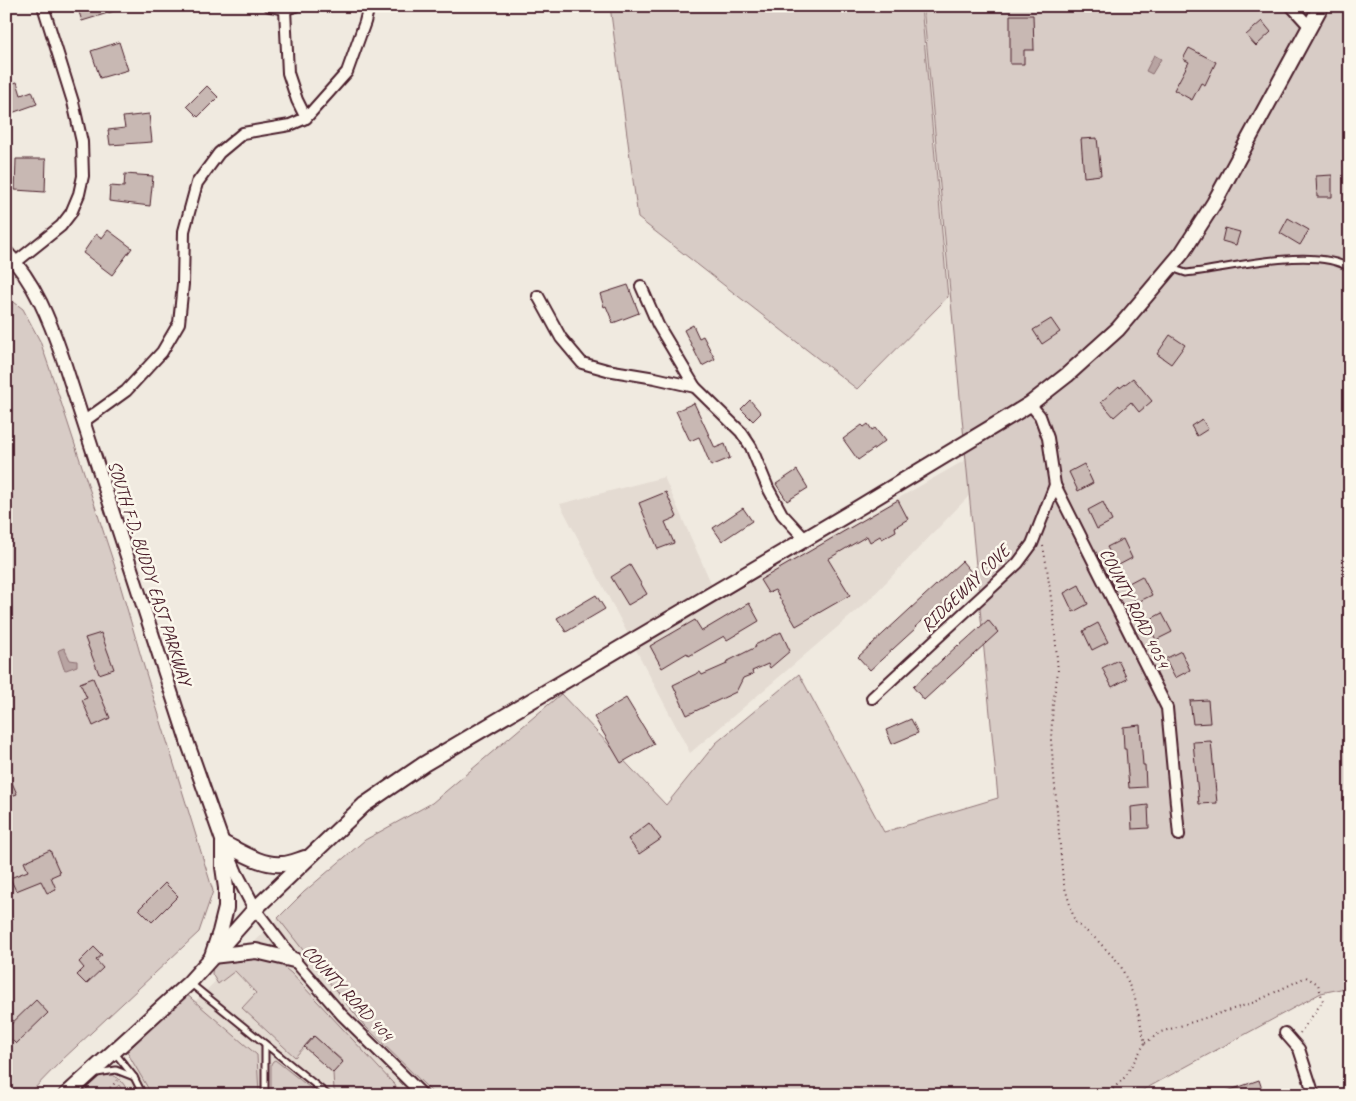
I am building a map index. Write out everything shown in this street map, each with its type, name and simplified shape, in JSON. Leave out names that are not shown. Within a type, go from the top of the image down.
[{"type":"main road","points":[[66,1095],[190,983],[255,909],[364,805],[424,764],[1030,404],[1066,375],[1118,329],[1182,253],[1214,203],[1321,6]]},
{"type":"main road","points":[[212,956],[226,908],[223,843],[270,864],[284,864],[310,857]]},
{"type":"main road","points":[[212,956],[256,951],[294,960]]},
{"type":"street","points":[[16,262],[61,226],[71,212],[79,194],[83,176],[82,142],[73,102],[43,6]]},
{"type":"street","points":[[270,6],[285,9],[296,6]]},
{"type":"street","points":[[83,422],[126,391],[162,352],[179,322],[183,284],[184,231],[197,183],[219,153],[243,133],[290,125],[306,118],[347,72],[369,6]]},
{"type":"street","points":[[1291,6],[1310,27]]},
{"type":"street","points":[[285,9],[288,73],[297,100],[306,118]]},
{"type":"street","name":"SOUTH F.D. BUDDY EAST PARKWAY","points":[[6,252],[16,262],[33,288],[50,322],[187,741],[223,843],[255,909]]},
{"type":"street","points":[[641,286],[658,325],[695,387],[741,432],[751,447],[768,488],[782,514],[805,539]]},
{"type":"street","points":[[538,296],[561,338],[582,363],[607,370],[695,387]]},
{"type":"street","name":"COUNTY ROAD 4054","points":[[1030,404],[1040,416],[1048,438],[1055,485],[1166,708],[1179,835]]},
{"type":"street","name":"RIDGEWAY COVE","points":[[872,698],[1018,563],[1032,544],[1055,485]]},
{"type":"street","name":"COUNTY ROAD 404","points":[[255,909],[294,960],[342,1015],[423,1095]]},
{"type":"street","points":[[1285,1033],[1299,1049],[1314,1095]]},
{"type":"lane","points":[[1170,268],[1186,273],[1290,258],[1322,258],[1350,268]]},
{"type":"lane","points":[[190,983],[328,1095]]},
{"type":"lane","points":[[265,1044],[265,1095]]},
{"type":"lane","points":[[114,1050],[134,1077],[143,1095]]},
{"type":"lane","points":[[79,1082],[99,1071],[116,1070],[134,1077]]},
{"type":"path","points":[[1039,526],[1049,576],[1057,655],[1058,672],[1053,703],[1051,740],[1063,881],[1075,922],[1096,939],[1120,964],[1135,999],[1145,1043]]},
{"type":"path","points":[[1107,1095],[1125,1077],[1145,1043],[1161,1032],[1254,1002],[1306,978],[1318,984],[1322,1001],[1293,1042]]},
{"type":"path","points":[[103,1095],[119,1080]]},
{"type":"shaded area","points":[[610,6],[921,6],[948,297],[857,389],[638,218]]},
{"type":"shaded area","points":[[923,6],[1350,6],[1350,987],[1321,993],[1134,1095],[435,1095],[364,1025],[278,918],[304,892],[365,840],[432,803],[561,694],[666,805],[716,743],[799,674],[884,832],[998,798]]},
{"type":"shaded area","points":[[1154,55],[1161,59],[1152,74],[1146,71]]},
{"type":"shaded area","points":[[6,296],[23,309],[40,341],[114,564],[213,891],[199,932],[62,1060],[28,1095],[6,1095]]},
{"type":"shaded area","points":[[981,451],[991,473],[868,601],[690,753],[560,504],[664,477],[719,601]]},
{"type":"shaded area","points":[[64,648],[70,660],[77,661],[77,666],[64,669],[58,651]]},
{"type":"shaded area","points":[[304,892],[513,1095],[98,1095],[172,1025]]},
{"type":"shaded area","points":[[257,956],[280,964],[291,973],[404,1095],[340,1095],[334,1090],[333,1073],[343,1061],[314,1036],[295,1057],[242,1008],[256,993],[235,971],[218,984],[212,974],[213,963],[219,960]]},
{"type":"shaded area","points":[[185,993],[257,1055],[259,1095],[152,1095],[127,1052]]},
{"type":"shaded area","points":[[275,1060],[319,1095],[271,1095],[271,1064]]},
{"type":"shaded area","points":[[102,1074],[112,1075],[119,1079],[129,1095],[125,1095],[119,1085],[108,1095],[79,1095]]},
{"type":"building","points":[[77,6],[121,6],[121,9],[82,21]]},
{"type":"building","points":[[1010,15],[1033,15],[1034,50],[1024,50],[1024,64],[1010,64]]},
{"type":"building","points":[[1262,21],[1271,32],[1256,46],[1246,35]]},
{"type":"building","points":[[119,42],[128,70],[100,78],[91,51]]},
{"type":"building","points":[[1189,48],[1216,62],[1205,85],[1201,83],[1192,100],[1174,90],[1189,62],[1183,59]]},
{"type":"building","points":[[17,82],[21,95],[32,91],[37,104],[6,115],[6,85]]},
{"type":"building","points":[[207,86],[218,97],[198,117],[187,106]]},
{"type":"building","points":[[149,114],[152,142],[110,145],[108,130],[125,128],[123,117]]},
{"type":"building","points":[[1097,138],[1101,175],[1084,177],[1081,139]]},
{"type":"building","points":[[16,159],[46,159],[45,192],[15,190]]},
{"type":"building","points":[[125,174],[153,176],[150,206],[109,201],[110,186],[124,187]]},
{"type":"building","points":[[1332,175],[1332,197],[1317,197],[1316,176]]},
{"type":"building","points":[[1288,218],[1309,230],[1300,245],[1280,233]]},
{"type":"building","points":[[1225,228],[1240,232],[1236,245],[1222,241]]},
{"type":"building","points":[[108,230],[132,248],[112,275],[83,253],[96,234],[102,238]]},
{"type":"building","points":[[628,285],[639,313],[613,323],[606,306],[604,307],[600,294]]},
{"type":"building","points":[[1051,319],[1060,332],[1042,344],[1033,330]]},
{"type":"building","points":[[693,325],[699,338],[703,336],[715,359],[702,366],[684,330]]},
{"type":"building","points":[[1170,335],[1185,345],[1171,364],[1157,354]]},
{"type":"building","points":[[1133,378],[1152,401],[1139,412],[1131,402],[1114,417],[1101,402],[1119,386],[1120,388]]},
{"type":"building","points":[[750,400],[761,413],[753,421],[741,409]]},
{"type":"building","points":[[694,403],[715,448],[725,444],[730,458],[711,466],[699,437],[690,441],[676,411]]},
{"type":"building","points":[[1202,419],[1208,429],[1197,436],[1191,426]]},
{"type":"building","points":[[868,424],[872,430],[875,428],[885,441],[858,460],[843,439],[862,425],[864,427]]},
{"type":"building","points":[[1084,464],[1093,483],[1078,491],[1069,472]]},
{"type":"building","points":[[797,470],[808,488],[787,501],[776,484]]},
{"type":"building","points":[[666,492],[677,517],[665,522],[674,543],[658,549],[639,503]]},
{"type":"building","points":[[898,500],[908,519],[895,527],[896,531],[882,539],[880,536],[870,542],[867,536],[828,559],[850,595],[796,626],[775,590],[768,593],[760,580]]},
{"type":"building","points":[[1103,502],[1112,521],[1097,529],[1088,510]]},
{"type":"building","points":[[743,508],[752,521],[722,541],[713,528]]},
{"type":"building","points":[[1123,539],[1132,558],[1117,566],[1107,547]]},
{"type":"building","points":[[962,561],[972,573],[944,599],[946,601],[915,627],[870,670],[858,657]]},
{"type":"building","points":[[630,565],[647,594],[628,605],[611,577]]},
{"type":"building","points":[[1142,576],[1152,595],[1136,603],[1127,584]]},
{"type":"building","points":[[1079,585],[1088,604],[1073,612],[1064,593]]},
{"type":"building","points":[[596,595],[605,609],[566,632],[557,618]]},
{"type":"building","points":[[749,603],[759,621],[727,640],[724,636],[689,656],[687,653],[662,668],[650,646],[695,620],[702,631]]},
{"type":"building","points":[[1162,613],[1172,632],[1156,640],[1147,621]]},
{"type":"building","points":[[988,620],[998,632],[924,700],[913,687]]},
{"type":"building","points":[[1098,623],[1108,642],[1092,650],[1083,631]]},
{"type":"building","points":[[781,632],[790,651],[770,668],[768,664],[752,671],[753,674],[743,678],[736,692],[687,715],[673,685],[700,672],[702,675],[727,664],[726,662]]},
{"type":"building","points":[[101,633],[114,669],[99,674],[85,638]]},
{"type":"building","points":[[1181,651],[1190,670],[1175,678],[1165,659]]},
{"type":"building","points":[[1118,660],[1127,679],[1112,687],[1102,668]]},
{"type":"building","points":[[93,678],[110,718],[93,726],[82,700],[87,698],[80,683]]},
{"type":"building","points":[[626,698],[654,744],[621,763],[594,717]]},
{"type":"building","points":[[1208,700],[1210,723],[1193,724],[1190,701]]},
{"type":"building","points":[[911,719],[918,733],[892,744],[886,730]]},
{"type":"building","points":[[1140,725],[1146,787],[1129,788],[1123,727]]},
{"type":"building","points":[[1211,741],[1217,803],[1199,804],[1193,742]]},
{"type":"building","points":[[6,769],[17,794],[6,798]]},
{"type":"building","points":[[1148,805],[1149,828],[1132,829],[1131,807]]},
{"type":"building","points":[[649,823],[661,839],[639,854],[628,839]]},
{"type":"building","points":[[50,850],[60,873],[51,877],[56,889],[47,893],[41,881],[16,891],[10,878],[28,871],[24,862]]},
{"type":"building","points":[[165,883],[178,896],[152,922],[139,909]]},
{"type":"building","points":[[94,947],[102,955],[96,960],[103,968],[86,984],[77,975],[84,968],[79,962]]},
{"type":"building","points":[[36,1000],[48,1013],[16,1044],[6,1034],[6,1029]]},
{"type":"building","points":[[314,1036],[343,1062],[333,1073],[304,1047]]},
{"type":"building","points":[[1259,1080],[1264,1095],[1222,1095],[1222,1093]]}]
